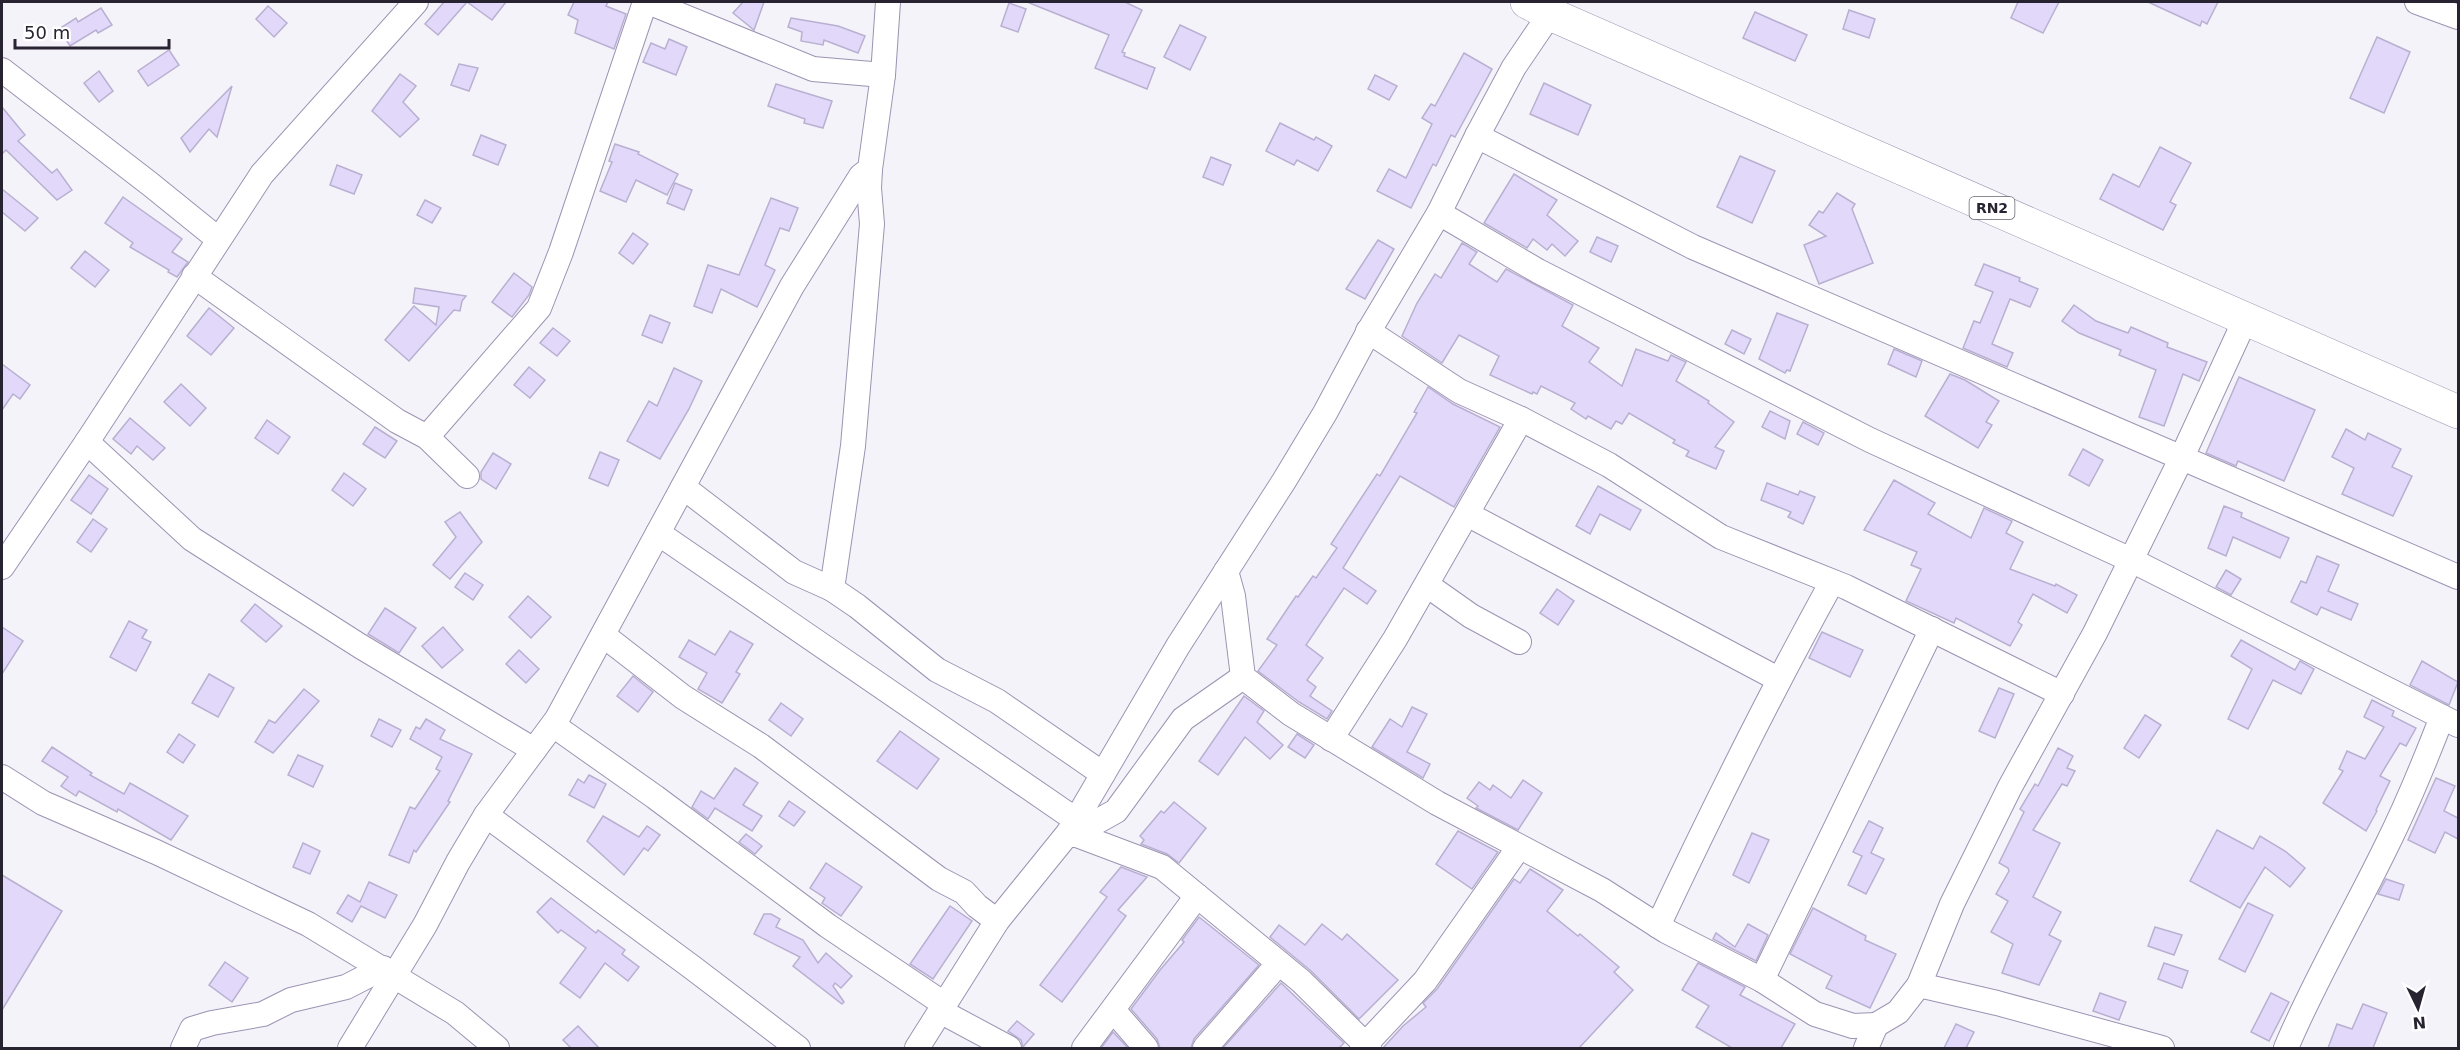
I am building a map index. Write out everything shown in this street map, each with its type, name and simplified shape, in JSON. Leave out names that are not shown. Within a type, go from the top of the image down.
[{"type":"highway","name":"RN2","points":[[1538,8],[2458,412]]},
{"type":"street","points":[[2,567],[87,442],[262,174],[416,2]]},
{"type":"street","points":[[427,436],[539,308],[565,241],[647,2],[813,69],[883,75]]},
{"type":"street","points":[[832,589],[853,446],[872,224],[870,169],[883,75],[888,2]]},
{"type":"street","points":[[2417,2],[2458,17]]},
{"type":"street","points":[[917,1048],[997,921],[1073,829],[1172,656],[1325,414],[1368,331],[1439,213],[1514,67],[1538,8]]},
{"type":"street","points":[[2,70],[218,239]]},
{"type":"street","points":[[1477,136],[1693,247],[2458,577]]},
{"type":"street","points":[[350,1048],[389,972],[425,925],[458,861],[486,814],[553,725],[792,286],[861,176],[870,169]]},
{"type":"street","points":[[1439,213],[1538,272],[1870,440],[2131,560],[2450,721],[2332,950],[2286,1048]]},
{"type":"street","points":[[194,276],[397,421],[427,436],[466,476]]},
{"type":"street","points":[[1226,571],[1233,596],[1243,677],[1291,714],[1437,803],[1602,890],[1658,926],[1762,980],[1815,1014],[1853,1026],[1876,1024],[1898,1012],[1920,985],[1952,904],[2010,787],[2062,694],[2131,560],[2182,457],[2245,320]]},
{"type":"street","points":[[1368,331],[1459,392],[1521,419],[1609,465],[1721,537],[1832,582],[2062,694]]},
{"type":"street","points":[[1331,739],[1427,585],[1521,419]]},
{"type":"street","points":[[87,442],[192,539],[360,646],[534,750]]},
{"type":"street","points":[[683,488],[794,572],[832,589],[857,606],[937,670],[997,701],[1103,774]]},
{"type":"street","points":[[1467,514],[1778,679]]},
{"type":"street","points":[[658,533],[1073,829],[1162,867],[1301,981],[1366,1047],[1425,981],[1519,847]]},
{"type":"street","points":[[1658,926],[1726,786],[1740,752],[1832,582]]},
{"type":"street","points":[[1427,585],[1471,616],[1519,642]]},
{"type":"street","points":[[1762,980],[1932,629]]},
{"type":"street","points":[[603,635],[684,697],[761,746],[939,879],[964,892],[977,906],[997,921]]},
{"type":"street","points":[[1073,829],[1116,812],[1183,719],[1243,677]]},
{"type":"street","points":[[553,725],[942,1008],[1008,1048]]},
{"type":"street","points":[[2,777],[43,803],[156,852],[309,924],[454,1013],[497,1048]]},
{"type":"street","points":[[486,814],[798,1048]]},
{"type":"street","points":[[1084,1048],[1114,1011],[1197,896]]},
{"type":"street","points":[[1204,1048],[1279,963]]},
{"type":"street","points":[[183,1048],[192,1029],[263,1014],[291,1000],[346,987],[389,972]]},
{"type":"street","points":[[1920,985],[1997,1003],[2162,1048]]},
{"type":"street","points":[[1114,1011],[1146,1048]]},
{"type":"street","points":[[1866,1048],[1876,1024]]},
{"type":"building","points":[[444,2],[467,2],[438,35],[425,24]]},
{"type":"building","points":[[467,2],[506,2],[492,20]]},
{"type":"building","points":[[574,2],[608,2],[606,6],[626,14],[614,49],[575,33],[578,20],[568,15]]},
{"type":"building","points":[[743,2],[764,2],[754,30],[733,13]]},
{"type":"building","points":[[1027,2],[1125,2],[1142,10],[1122,52],[1125,53],[1124,56],[1155,68],[1147,89],[1095,68],[1109,35]]},
{"type":"building","points":[[2018,2],[2059,2],[2043,33],[2011,18]]},
{"type":"building","points":[[2148,2],[2218,2],[2207,24],[2202,21],[2200,26]]},
{"type":"building","points":[[1009,3],[1026,9],[1018,32],[1001,26]]},
{"type":"building","points":[[268,6],[287,23],[274,37],[256,19]]},
{"type":"building","points":[[101,8],[112,25],[98,33],[96,30],[70,46],[59,29],[76,18],[78,22]]},
{"type":"building","points":[[1849,10],[1875,19],[1869,38],[1843,29]]},
{"type":"building","points":[[1755,12],[1807,35],[1795,61],[1743,38]]},
{"type":"building","points":[[791,18],[838,26],[865,36],[858,53],[824,40],[823,45],[801,41],[802,32],[788,27]]},
{"type":"building","points":[[1180,25],[1206,37],[1190,70],[1164,57]]},
{"type":"building","points":[[2377,37],[2410,52],[2384,113],[2350,98]]},
{"type":"building","points":[[669,39],[687,47],[676,75],[643,62],[651,43],[665,49]]},
{"type":"building","points":[[169,50],[179,65],[148,86],[138,71]]},
{"type":"building","points":[[1464,53],[1492,69],[1455,137],[1451,135],[1436,166],[1433,164],[1411,208],[1377,191],[1389,169],[1406,178],[1432,124],[1422,118],[1431,104],[1435,106]]},
{"type":"building","points":[[459,64],[478,68],[469,91],[451,85]]},
{"type":"building","points":[[99,71],[113,91],[99,102],[84,83]]},
{"type":"building","points":[[400,74],[416,86],[403,102],[419,119],[400,137],[372,111]]},
{"type":"building","points":[[1375,75],[1397,86],[1389,100],[1368,89]]},
{"type":"building","points":[[1544,83],[1591,105],[1578,135],[1530,114]]},
{"type":"building","points":[[776,84],[832,101],[823,128],[804,123],[805,119],[768,106]]},
{"type":"building","points":[[232,86],[217,137],[209,129],[190,152],[181,138]]},
{"type":"building","points":[[2,107],[25,135],[18,141],[52,173],[57,169],[72,190],[57,200],[6,150],[2,154]]},
{"type":"building","points":[[1280,123],[1332,146],[1318,171],[1297,160],[1294,165],[1266,151]]},
{"type":"building","points":[[481,135],[506,145],[498,165],[473,155]]},
{"type":"building","points":[[615,144],[639,152],[638,154],[678,174],[667,195],[636,180],[626,202],[600,191],[612,162],[609,161]]},
{"type":"building","points":[[2160,147],[2191,163],[2170,202],[2176,205],[2163,230],[2100,199],[2113,174],[2139,187]]},
{"type":"building","points":[[1740,156],[1775,171],[1752,223],[1717,207]]},
{"type":"building","points":[[1211,157],[1231,165],[1223,185],[1203,177]]},
{"type":"building","points":[[337,165],[362,175],[354,194],[330,185]]},
{"type":"building","points":[[1514,174],[1557,200],[1547,215],[1578,241],[1565,256],[1552,244],[1547,250],[1533,239],[1527,248],[1484,223]]},
{"type":"building","points":[[675,183],[692,190],[684,210],[667,203]]},
{"type":"building","points":[[2,189],[38,218],[25,231],[2,212]]},
{"type":"building","points":[[1837,193],[1855,204],[1852,209],[1873,263],[1819,284],[1804,245],[1826,236],[1809,225],[1819,211],[1823,213]]},
{"type":"building","points":[[123,197],[182,239],[172,252],[188,262],[177,277],[130,247],[133,243],[105,223]]},
{"type":"building","points":[[771,198],[798,208],[789,231],[780,228],[765,265],[775,270],[757,307],[721,289],[712,313],[694,306],[708,265],[739,275]]},
{"type":"building","points":[[425,200],[441,208],[432,223],[417,215]]},
{"type":"building","points":[[633,233],[648,244],[633,264],[619,253]]},
{"type":"building","points":[[1597,237],[1618,246],[1611,262],[1590,252]]},
{"type":"building","points":[[1378,240],[1394,249],[1365,299],[1346,289]]},
{"type":"building","points":[[1462,243],[1477,252],[1469,264],[1497,282],[1506,269],[1573,305],[1562,326],[1599,348],[1589,362],[1622,386],[1636,349],[1668,361],[1671,355],[1686,362],[1676,381],[1709,401],[1708,403],[1734,422],[1715,447],[1724,451],[1716,469],[1686,456],[1689,451],[1673,443],[1675,440],[1629,413],[1622,424],[1616,421],[1611,429],[1588,416],[1586,419],[1571,409],[1575,403],[1541,386],[1537,394],[1533,392],[1532,394],[1490,375],[1499,356],[1459,335],[1442,363],[1402,336],[1417,303],[1435,274],[1441,278]]},
{"type":"building","points":[[85,251],[109,270],[95,287],[71,268]]},
{"type":"building","points":[[1984,264],[2020,278],[2019,281],[2038,289],[2030,307],[2010,299],[1992,344],[2013,353],[2007,367],[1963,348],[1974,321],[1980,323],[1993,292],[1975,285]]},
{"type":"building","points":[[514,273],[532,287],[529,295],[512,317],[492,302]]},
{"type":"building","points":[[415,288],[466,296],[462,301],[460,311],[454,310],[409,361],[385,340],[414,306],[436,325],[439,307],[413,303]]},
{"type":"building","points":[[2074,305],[2096,321],[2128,333],[2131,327],[2168,343],[2167,347],[2207,362],[2199,381],[2183,374],[2164,426],[2139,417],[2156,370],[2119,355],[2121,350],[2079,333],[2062,321]]},
{"type":"building","points":[[209,308],[234,328],[211,355],[187,336]]},
{"type":"building","points":[[1777,313],[1808,325],[1790,371],[1787,370],[1785,373],[1759,359]]},
{"type":"building","points":[[650,315],[670,323],[662,343],[642,335]]},
{"type":"building","points":[[553,328],[570,341],[557,356],[540,343]]},
{"type":"building","points":[[1732,330],[1751,339],[1744,354],[1725,344]]},
{"type":"building","points":[[1894,349],[1922,361],[1916,377],[1888,364]]},
{"type":"building","points":[[2,364],[30,385],[20,399],[13,394],[2,410]]},
{"type":"building","points":[[529,367],[545,380],[530,398],[514,385]]},
{"type":"building","points":[[674,368],[702,381],[689,409],[660,459],[627,441],[649,401],[657,406]]},
{"type":"building","points":[[1950,374],[1965,380],[1999,401],[1986,422],[1992,425],[1978,448],[1925,416]]},
{"type":"building","points":[[2239,377],[2315,410],[2284,481],[2238,461],[2236,466],[2206,453]]},
{"type":"building","points":[[181,384],[206,408],[190,426],[164,402]]},
{"type":"building","points":[[1428,387],[1453,404],[1500,427],[1454,507],[1400,476],[1343,568],[1376,591],[1367,604],[1344,588],[1306,645],[1323,658],[1307,680],[1316,687],[1310,696],[1332,711],[1327,719],[1299,702],[1258,671],[1277,645],[1267,639],[1296,596],[1298,597],[1313,576],[1316,578],[1337,548],[1331,544],[1377,474],[1380,476],[1417,413],[1414,412]]},
{"type":"building","points":[[1770,411],[1790,421],[1785,439],[1762,427]]},
{"type":"building","points":[[130,418],[165,448],[153,460],[137,446],[131,454],[113,439]]},
{"type":"building","points":[[267,420],[290,437],[278,454],[255,438]]},
{"type":"building","points":[[1803,422],[1824,433],[1818,445],[1797,434]]},
{"type":"building","points":[[375,427],[397,441],[385,458],[363,444]]},
{"type":"building","points":[[2346,429],[2365,440],[2368,433],[2401,449],[2392,467],[2412,476],[2393,516],[2342,494],[2354,468],[2332,457]]},
{"type":"building","points":[[2083,449],[2103,460],[2089,486],[2069,475]]},
{"type":"building","points":[[600,452],[619,460],[608,486],[589,478]]},
{"type":"building","points":[[493,453],[511,464],[496,489],[481,479],[481,472]]},
{"type":"building","points":[[344,473],[366,489],[353,506],[332,490]]},
{"type":"building","points":[[89,475],[108,489],[91,514],[71,500]]},
{"type":"building","points":[[1894,480],[1935,503],[1928,514],[1971,538],[1984,508],[2012,521],[2006,533],[2023,542],[2010,569],[2055,586],[2056,584],[2077,595],[2067,613],[2033,594],[2018,622],[2022,625],[2010,646],[1956,618],[1954,623],[1906,601],[1921,569],[1911,565],[1917,552],[1864,530]]},
{"type":"building","points":[[1767,483],[1798,495],[1800,491],[1815,497],[1803,524],[1788,517],[1791,512],[1761,500]]},
{"type":"building","points":[[1598,486],[1641,510],[1630,530],[1600,514],[1590,534],[1576,526]]},
{"type":"building","points":[[2224,506],[2242,513],[2241,517],[2289,538],[2280,558],[2233,537],[2226,556],[2208,548]]},
{"type":"building","points":[[460,512],[482,542],[450,579],[433,565],[456,537],[445,522]]},
{"type":"building","points":[[93,519],[107,529],[91,552],[77,542]]},
{"type":"building","points":[[2317,556],[2339,565],[2328,591],[2358,604],[2351,620],[2321,607],[2317,615],[2291,602],[2301,581],[2306,583]]},
{"type":"building","points":[[2226,570],[2241,579],[2231,595],[2216,587]]},
{"type":"building","points":[[465,573],[483,585],[473,600],[455,587]]},
{"type":"building","points":[[1557,589],[1574,601],[1558,625],[1540,613]]},
{"type":"building","points":[[528,596],[551,617],[531,638],[509,617]]},
{"type":"building","points":[[255,604],[282,626],[266,642],[241,621]]},
{"type":"building","points":[[385,608],[416,628],[399,653],[368,634]]},
{"type":"building","points":[[129,621],[147,630],[142,638],[151,642],[136,671],[110,657]]},
{"type":"building","points":[[2,627],[23,641],[2,674]]},
{"type":"building","points":[[443,627],[463,650],[442,668],[422,646]]},
{"type":"building","points":[[730,631],[753,644],[736,672],[740,674],[722,703],[698,689],[707,673],[679,657],[689,640],[715,655]]},
{"type":"building","points":[[1822,632],[1863,650],[1850,677],[1809,658]]},
{"type":"building","points":[[2241,640],[2295,670],[2300,661],[2314,669],[2301,694],[2273,680],[2248,729],[2228,719],[2252,669],[2231,656]]},
{"type":"building","points":[[519,650],[539,669],[526,683],[506,664]]},
{"type":"building","points":[[2422,661],[2458,682],[2449,705],[2410,685]]},
{"type":"building","points":[[209,674],[234,688],[218,717],[192,703]]},
{"type":"building","points":[[633,676],[653,692],[638,712],[617,696]]},
{"type":"building","points":[[1999,688],[2014,694],[1995,738],[1979,731]]},
{"type":"building","points":[[304,689],[319,701],[273,753],[255,742],[269,720],[275,723]]},
{"type":"building","points":[[1244,696],[1264,711],[1257,722],[1283,745],[1270,759],[1245,737],[1218,775],[1199,761]]},
{"type":"building","points":[[2372,700],[2394,711],[2392,716],[2416,728],[2406,746],[2400,743],[2380,776],[2390,781],[2366,831],[2323,803],[2343,771],[2339,769],[2347,751],[2365,759],[2384,727],[2364,717]]},
{"type":"building","points":[[781,703],[803,719],[791,736],[769,720]]},
{"type":"building","points":[[1412,707],[1427,714],[1407,752],[1430,764],[1423,778],[1372,747],[1390,719],[1402,727]]},
{"type":"building","points":[[2145,715],[2161,725],[2139,758],[2124,748]]},
{"type":"building","points":[[379,719],[401,730],[392,747],[371,736]]},
{"type":"building","points":[[426,719],[445,730],[440,739],[472,754],[448,801],[450,802],[416,852],[414,850],[409,863],[389,855],[410,807],[415,809],[440,771],[436,769],[442,757],[410,739],[416,727],[420,729]]},
{"type":"building","points":[[900,731],[939,759],[917,789],[877,761]]},
{"type":"building","points":[[179,734],[195,745],[183,763],[167,752]]},
{"type":"building","points":[[1297,734],[1314,745],[1305,758],[1288,747]]},
{"type":"building","points":[[52,747],[92,773],[90,775],[124,794],[130,783],[188,816],[171,840],[118,809],[117,812],[79,791],[76,796],[61,786],[68,777],[42,761]]},
{"type":"building","points":[[2058,748],[2073,756],[2067,768],[2075,771],[2067,786],[2062,784],[2033,830],[2060,843],[2033,897],[2061,912],[2049,935],[2061,941],[2039,985],[2002,973],[2013,944],[1991,932],[2008,901],[1996,894],[2009,871],[1999,863],[2024,812],[2020,809],[2035,784],[2038,786]]},
{"type":"building","points":[[298,755],[323,766],[313,787],[288,775]]},
{"type":"building","points":[[735,768],[758,783],[743,805],[762,816],[752,831],[715,808],[708,819],[692,807],[701,791],[714,799]]},
{"type":"building","points":[[589,775],[606,784],[594,808],[569,795],[578,779],[584,783]]},
{"type":"building","points":[[2436,778],[2455,786],[2444,811],[2458,818],[2458,839],[2445,832],[2435,853],[2408,840]]},
{"type":"building","points":[[1523,780],[1542,793],[1518,830],[1476,808],[1478,806],[1467,798],[1479,782],[1490,790],[1493,785],[1511,798]]},
{"type":"building","points":[[789,801],[805,812],[794,826],[779,816]]},
{"type":"building","points":[[1174,802],[1206,828],[1179,863],[1167,854],[1141,844],[1144,840],[1140,836],[1161,811],[1164,813]]},
{"type":"building","points":[[603,816],[639,837],[647,826],[660,835],[648,851],[644,848],[624,875],[587,841]]},
{"type":"building","points":[[1869,821],[1883,828],[1871,853],[1884,859],[1866,894],[1848,885],[1862,856],[1853,852]]},
{"type":"building","points":[[2217,830],[2253,849],[2260,836],[2285,851],[2305,868],[2290,887],[2265,867],[2240,908],[2190,881]]},
{"type":"building","points":[[1458,831],[1498,852],[1472,889],[1436,864]]},
{"type":"building","points":[[1752,833],[1769,840],[1749,883],[1733,875]]},
{"type":"building","points":[[746,834],[762,846],[755,854],[739,842]]},
{"type":"building","points":[[303,843],[320,851],[310,874],[293,867]]},
{"type":"building","points":[[826,863],[862,887],[841,916],[822,903],[825,898],[810,888]]},
{"type":"building","points":[[1121,867],[1147,877],[1118,910],[1126,916],[1062,1002],[1040,985],[1107,897],[1100,892]]},
{"type":"building","points":[[1530,869],[1563,890],[1547,911],[1578,936],[1580,934],[1619,967],[1614,972],[1633,990],[1579,1048],[1383,1048],[1403,1026],[1426,1007],[1423,1003],[1437,989],[1514,879],[1520,883]]},
{"type":"building","points":[[2,875],[62,911],[2,1010]]},
{"type":"building","points":[[2386,879],[2404,885],[2399,900],[2378,894]]},
{"type":"building","points":[[369,882],[397,895],[385,918],[361,906],[352,922],[337,913],[348,895],[360,902]]},
{"type":"building","points":[[551,898],[596,933],[598,930],[625,950],[622,954],[639,967],[628,981],[605,963],[580,998],[560,983],[586,948],[561,930],[558,933],[537,912]]},
{"type":"building","points":[[2248,903],[2273,915],[2245,972],[2219,959]]},
{"type":"building","points":[[950,906],[972,921],[933,979],[910,964]]},
{"type":"building","points":[[1813,908],[1866,936],[1865,940],[1896,954],[1870,1008],[1826,988],[1832,976],[1790,954]]},
{"type":"building","points":[[764,914],[771,914],[780,919],[776,927],[803,940],[818,963],[826,953],[852,976],[841,988],[835,983],[833,986],[844,1002],[842,1004],[793,966],[800,957],[754,934]]},
{"type":"building","points":[[1199,917],[1259,965],[1194,1039],[1191,1048],[1160,1048],[1157,1039],[1131,1009],[1184,942],[1182,940]]},
{"type":"building","points":[[1322,924],[1342,940],[1347,934],[1398,980],[1359,1019],[1311,971],[1270,937],[1279,925],[1305,945]]},
{"type":"building","points":[[1748,924],[1768,935],[1756,961],[1713,939],[1716,933],[1735,947]]},
{"type":"building","points":[[2155,927],[2182,935],[2174,955],[2148,946]]},
{"type":"building","points":[[225,962],[248,978],[232,1002],[209,985]]},
{"type":"building","points":[[1698,963],[1745,987],[1740,995],[1795,1024],[1781,1048],[1732,1048],[1696,1027],[1709,1006],[1682,990]]},
{"type":"building","points":[[2164,963],[2188,971],[2182,988],[2158,979]]},
{"type":"building","points":[[1281,983],[1344,1043],[1339,1048],[1223,1048]]},
{"type":"building","points":[[2100,993],[2126,1002],[2119,1020],[2093,1011]]},
{"type":"building","points":[[2271,993],[2289,1002],[2269,1041],[2251,1032]]},
{"type":"building","points":[[2363,1004],[2387,1013],[2373,1048],[2328,1048],[2337,1024],[2352,1029]]},
{"type":"building","points":[[1017,1021],[1034,1034],[1023,1047],[1021,1040],[1008,1031]]},
{"type":"building","points":[[1956,1024],[1974,1032],[1966,1048],[1944,1048]]},
{"type":"building","points":[[578,1026],[599,1048],[571,1048],[563,1040]]},
{"type":"building","points":[[1113,1032],[1128,1048],[1101,1048]]}]
